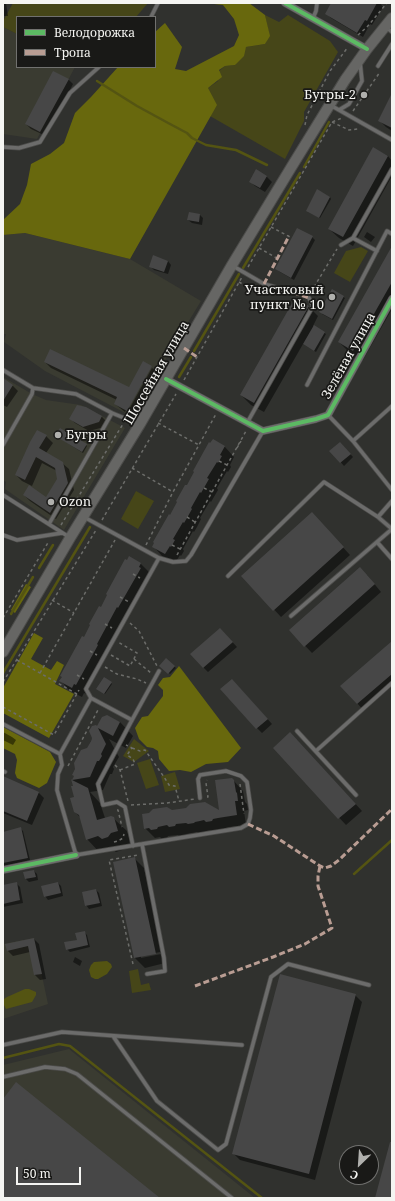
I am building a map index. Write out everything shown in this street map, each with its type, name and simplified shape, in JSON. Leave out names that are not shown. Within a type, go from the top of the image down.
[{"type":"main road","name":"Шоссейная улица","points":[[3,652],[66,535],[84,517],[232,265],[330,105],[366,49],[388,29],[392,18]]},
{"type":"street","points":[[285,3],[366,49]]},
{"type":"street","name":"Зелёная улица","points":[[263,431],[328,415],[392,299]]},
{"type":"street","points":[[166,379],[263,431]]},
{"type":"street","points":[[3,870],[76,855]]},
{"type":"lane","points":[[151,16],[158,3]]},
{"type":"lane","points":[[313,19],[317,3]]},
{"type":"lane","points":[[378,66],[392,44]]},
{"type":"lane","points":[[339,110],[349,104],[362,80],[360,59]]},
{"type":"lane","points":[[3,147],[19,148],[40,142],[70,93],[98,68]]},
{"type":"lane","points":[[330,105],[392,140]]},
{"type":"lane","points":[[341,245],[353,238],[392,169]]},
{"type":"lane","points":[[307,385],[387,231],[392,234]]},
{"type":"lane","points":[[353,238],[377,250]]},
{"type":"lane","points":[[232,265],[264,284],[285,290]]},
{"type":"lane","points":[[249,424],[312,306],[309,298]]},
{"type":"lane","points":[[3,370],[33,388],[76,394],[112,413],[140,424]]},
{"type":"lane","points":[[3,445],[32,394],[33,388]]},
{"type":"lane","points":[[353,441],[392,406]]},
{"type":"lane","points":[[49,524],[112,413]]},
{"type":"lane","points":[[328,415],[353,441],[392,490]]},
{"type":"lane","points":[[84,517],[159,558],[173,562],[186,561],[192,555],[263,431]]},
{"type":"lane","points":[[228,576],[324,482],[378,517],[392,529],[291,616]]},
{"type":"lane","points":[[3,495],[66,535]]},
{"type":"lane","points":[[378,517],[392,501]]},
{"type":"lane","points":[[3,535],[17,540],[55,534],[66,535]]},
{"type":"lane","points":[[377,542],[392,559]]},
{"type":"lane","points":[[132,720],[91,698],[86,689],[159,558]]},
{"type":"lane","points":[[133,846],[125,807],[117,802],[103,806],[98,784],[159,671]]},
{"type":"lane","points":[[316,752],[392,684]]},
{"type":"lane","points":[[91,698],[60,754],[62,765],[58,774],[57,790],[76,855],[241,828],[248,824],[252,810],[247,782],[241,776],[226,771],[200,775],[198,779],[200,798]]},
{"type":"lane","points":[[3,724],[60,754]]},
{"type":"lane","points":[[297,731],[356,795]]},
{"type":"lane","points":[[142,844],[164,958],[165,971],[147,974]]},
{"type":"lane","points":[[113,1036],[157,1101],[218,1150],[226,1144],[271,977],[288,964],[369,986]]},
{"type":"lane","points":[[3,1045],[62,1032],[242,1046]]},
{"type":"lane","points":[[3,1077],[45,1067],[65,1069],[77,1074],[232,1198]]},
{"type":"path","points":[[350,116],[382,69]]},
{"type":"path","points":[[3,682],[132,468],[332,122],[349,130],[358,129],[363,131]]},
{"type":"path","points":[[271,227],[292,238]]},
{"type":"path","points":[[309,298],[335,252],[341,245]]},
{"type":"path","points":[[258,248],[280,260]]},
{"type":"path","points":[[239,282],[251,289],[254,284],[262,288],[264,284]]},
{"type":"path","points":[[144,550],[173,492],[219,408]]},
{"type":"path","points":[[58,530],[126,418]]},
{"type":"path","points":[[158,423],[199,445]]},
{"type":"path","points":[[173,562],[249,424]]},
{"type":"path","points":[[219,461],[227,466]]},
{"type":"path","points":[[132,468],[173,492]]},
{"type":"path","points":[[204,488],[212,492]]},
{"type":"path","points":[[187,518],[195,522]]},
{"type":"path","points":[[3,618],[55,534]]},
{"type":"path","points":[[40,673],[117,536]]},
{"type":"path","points":[[172,545],[180,549]]},
{"type":"path","points":[[133,574],[142,579]]},
{"type":"path","points":[[120,597],[129,602]]},
{"type":"path","points":[[52,600],[74,613]]},
{"type":"path","points":[[125,619],[139,631],[159,671]]},
{"type":"path","points":[[105,624],[114,629]]},
{"type":"path","points":[[106,652],[130,666],[137,653],[113,640]]},
{"type":"path","points":[[90,651],[99,656]]},
{"type":"path","points":[[134,659],[156,677]]},
{"type":"path","points":[[17,660],[77,694]]},
{"type":"path","points":[[100,665],[117,674],[137,679],[151,685]]},
{"type":"path","points":[[77,675],[86,680]]},
{"type":"path","points":[[3,707],[54,735],[82,686]]},
{"type":"path","points":[[120,742],[132,748],[145,750],[169,785],[175,786],[179,801]]},
{"type":"path","points":[[120,770],[135,764],[133,759],[127,755],[132,748]]},
{"type":"path","points":[[110,761],[120,770],[129,805],[208,797],[206,783],[208,779],[211,778]]},
{"type":"path","points":[[240,783],[244,817]]},
{"type":"path","points":[[134,964],[109,860],[139,854]]},
{"type":"shaded area","points":[[13,3],[148,3],[137,16],[16,16],[16,34],[3,27],[3,21]]},
{"type":"shaded area","points":[[205,3],[249,3],[265,15],[270,36],[265,44],[246,47],[244,56],[235,65],[225,66],[219,70],[222,77],[208,88],[217,105],[130,259],[25,233],[3,235],[3,220],[20,204],[27,185],[31,164],[50,154],[64,143],[75,113],[117,68],[156,68],[156,31],[165,23],[182,47],[175,69],[186,71],[234,46],[239,35],[234,19],[223,5]]},
{"type":"shaded area","points":[[265,15],[279,22],[288,15],[330,41],[338,52],[304,112],[304,121],[285,159],[210,116],[208,88],[218,81],[219,71],[225,66],[235,65],[246,47],[265,44],[269,34]]},
{"type":"shaded area","points":[[3,27],[16,34],[16,68],[74,68],[37,139],[3,134]]},
{"type":"shaded area","points":[[25,233],[130,259],[201,301],[131,416],[45,371],[4,342],[6,334],[3,334],[3,235]]},
{"type":"shaded area","points":[[361,247],[368,251],[350,282],[334,273],[346,251]]},
{"type":"shaded area","points":[[3,377],[32,394],[46,400],[81,405],[125,428],[64,530],[5,489],[6,482],[3,480]]},
{"type":"shaded area","points":[[136,491],[154,501],[138,529],[121,519]]},
{"type":"shaded area","points":[[26,584],[31,587],[15,613],[11,610]]},
{"type":"shaded area","points":[[34,633],[43,638],[31,659],[51,670],[57,661],[64,665],[55,684],[74,694],[49,738],[3,713],[3,688]]},
{"type":"shaded area","points":[[179,666],[241,748],[228,762],[206,764],[191,772],[180,770],[169,771],[159,759],[158,751],[147,747],[139,739],[135,728],[142,717],[148,716],[163,696],[163,690],[158,685],[163,678],[170,677]]},
{"type":"shaded area","points":[[3,727],[50,752],[56,762],[47,783],[39,788],[17,778],[15,773],[17,760],[15,754],[3,748]]},
{"type":"shaded area","points":[[134,739],[149,751],[134,762],[123,756]]},
{"type":"shaded area","points":[[150,759],[159,785],[146,789],[137,763]]},
{"type":"shaded area","points":[[175,772],[180,789],[165,792],[161,776]]},
{"type":"shaded area","points":[[34,938],[48,1004],[3,1019],[3,944]]},
{"type":"shaded area","points":[[107,961],[112,967],[107,974],[98,979],[91,977],[89,970],[94,962]]},
{"type":"shaded area","points":[[138,969],[141,985],[149,983],[151,990],[132,993],[129,971]]},
{"type":"shaded area","points":[[25,989],[36,992],[32,1002],[6,1009],[3,1003],[4,999]]},
{"type":"shaded area","points":[[69,1049],[255,1198],[3,1198],[3,1065]]},
{"type":"building","points":[[331,3],[377,3],[367,21],[365,20],[357,33],[325,14]]},
{"type":"building","points":[[53,71],[69,79],[40,132],[25,124]]},
{"type":"building","points":[[392,93],[392,128],[378,121]]},
{"type":"building","points":[[373,147],[388,156],[343,237],[328,229]]},
{"type":"building","points":[[256,169],[267,176],[260,188],[249,182]]},
{"type":"building","points":[[317,189],[330,197],[319,218],[306,211]]},
{"type":"building","points":[[189,212],[200,214],[199,222],[187,220]]},
{"type":"building","points":[[297,228],[313,236],[291,278],[275,269]]},
{"type":"building","points":[[392,246],[392,282],[353,351],[338,342]]},
{"type":"building","points":[[153,255],[168,261],[164,272],[149,267]]},
{"type":"building","points":[[332,289],[344,296],[332,319],[319,312]]},
{"type":"building","points":[[295,298],[309,306],[254,403],[240,395]]},
{"type":"building","points":[[314,325],[325,332],[314,351],[303,344]]},
{"type":"building","points":[[50,349],[129,387],[143,361],[152,366],[127,411],[114,404],[117,397],[44,362]]},
{"type":"building","points":[[3,378],[13,385],[3,401]]},
{"type":"building","points":[[77,405],[86,407],[102,416],[99,422],[83,427],[69,419]]},
{"type":"building","points":[[60,428],[87,444],[82,452],[55,436]]},
{"type":"building","points":[[37,430],[47,435],[39,448],[63,462],[68,483],[50,513],[23,495],[29,485],[46,497],[57,479],[55,468],[36,457],[25,480],[15,475]]},
{"type":"building","points":[[213,439],[225,446],[220,455],[222,456],[207,478],[209,479],[201,493],[200,492],[184,523],[183,522],[173,539],[175,540],[171,547],[170,546],[165,554],[152,547],[153,542],[169,514],[170,515],[185,485],[187,485],[209,442],[210,443]]},
{"type":"building","points":[[340,442],[351,454],[340,463],[329,451]]},
{"type":"building","points":[[312,512],[344,547],[273,611],[241,576]]},
{"type":"building","points":[[129,556],[141,563],[139,567],[141,568],[118,608],[117,607],[76,685],[74,684],[72,688],[59,681],[62,677],[60,676],[82,636],[84,637],[99,606],[101,607],[107,595],[106,594],[125,559],[127,560]]},
{"type":"building","points":[[360,567],[375,584],[304,647],[289,630]]},
{"type":"building","points":[[220,628],[233,642],[203,668],[190,654]]},
{"type":"building","points":[[392,641],[392,674],[357,704],[340,686]]},
{"type":"building","points":[[166,658],[175,666],[168,674],[159,666]]},
{"type":"building","points":[[104,677],[112,682],[104,694],[96,689]]},
{"type":"building","points":[[232,679],[268,719],[256,729],[220,689]]},
{"type":"building","points":[[107,715],[120,722],[113,736],[98,728],[106,744],[101,754],[102,756],[99,761],[97,761],[90,777],[72,780],[74,776],[72,775],[75,769],[74,763],[81,750],[87,748],[91,741],[92,738],[89,731],[92,726],[97,726],[102,717]]},
{"type":"building","points":[[290,732],[356,804],[338,819],[273,748]]},
{"type":"building","points":[[3,776],[39,792],[27,821],[3,811]]},
{"type":"building","points":[[232,778],[234,780],[237,793],[238,801],[235,801],[237,815],[213,819],[212,821],[206,822],[204,820],[188,824],[176,824],[175,826],[169,827],[167,825],[151,830],[149,828],[144,829],[142,814],[149,813],[153,809],[167,807],[172,810],[186,808],[190,804],[205,802],[219,810],[215,780]]},
{"type":"building","points":[[71,779],[88,788],[97,820],[111,816],[114,817],[118,831],[111,833],[108,837],[102,839],[98,836],[86,840],[79,815],[74,812],[70,798],[74,797],[71,786],[73,786]]},
{"type":"building","points":[[21,827],[28,858],[3,863],[3,832]]},
{"type":"building","points":[[135,857],[156,954],[134,958],[113,862]]},
{"type":"building","points":[[34,870],[36,877],[25,879],[23,872]]},
{"type":"building","points":[[17,882],[20,900],[3,904],[3,885]]},
{"type":"building","points":[[58,882],[61,893],[44,897],[41,886]]},
{"type":"building","points":[[96,889],[100,903],[85,906],[82,892]]},
{"type":"building","points":[[85,931],[88,945],[66,950],[64,942],[77,940],[75,933]]},
{"type":"building","points":[[34,938],[42,974],[34,975],[28,946],[7,951],[5,944]]},
{"type":"building","points":[[280,974],[356,994],[309,1174],[232,1154]]},
{"type":"building","points":[[16,1082],[160,1198],[3,1198],[3,1099]]},
{"type":"building","points":[[390,1142],[392,1142],[392,1198],[375,1198]]},
{"type":"waterway","points":[[97,81],[137,106],[206,145],[236,150],[267,165]]},
{"type":"waterway","points":[[304,167],[329,122]]},
{"type":"waterway","points":[[243,268],[300,173]]},
{"type":"waterway","points":[[194,351],[239,274]]},
{"type":"waterway","points":[[179,377],[191,357]]},
{"type":"waterway","points":[[3,673],[90,527]]},
{"type":"waterway","points":[[39,568],[53,545]]},
{"type":"waterway","points":[[11,614],[33,577]]},
{"type":"waterway","points":[[354,874],[392,840]]},
{"type":"waterway","points":[[3,1058],[59,1044],[70,1046],[262,1198]]},
{"type":"marked path","points":[[264,284],[289,236]]},
{"type":"marked path","points":[[285,290],[309,298]]},
{"type":"marked path","points":[[184,348],[197,357]]},
{"type":"marked path","points":[[248,824],[274,836],[325,868],[331,866],[339,860],[392,809]]},
{"type":"marked path","points":[[195,986],[305,944],[332,928],[318,886],[320,866]]},
{"type":"cycle path","points":[[285,3],[367,49]]},
{"type":"cycle path","points":[[166,379],[263,431],[328,415],[392,299]]},
{"type":"cycle path","points":[[3,870],[76,855]]},
{"type":"place","name":"Бугры-2","points":[[364,95]]},
{"type":"place","name":"Участковый пункт № 10","points":[[332,297]]},
{"type":"place","name":"Бугры","points":[[58,435]]},
{"type":"place","name":"Ozon","points":[[51,502]]}]
